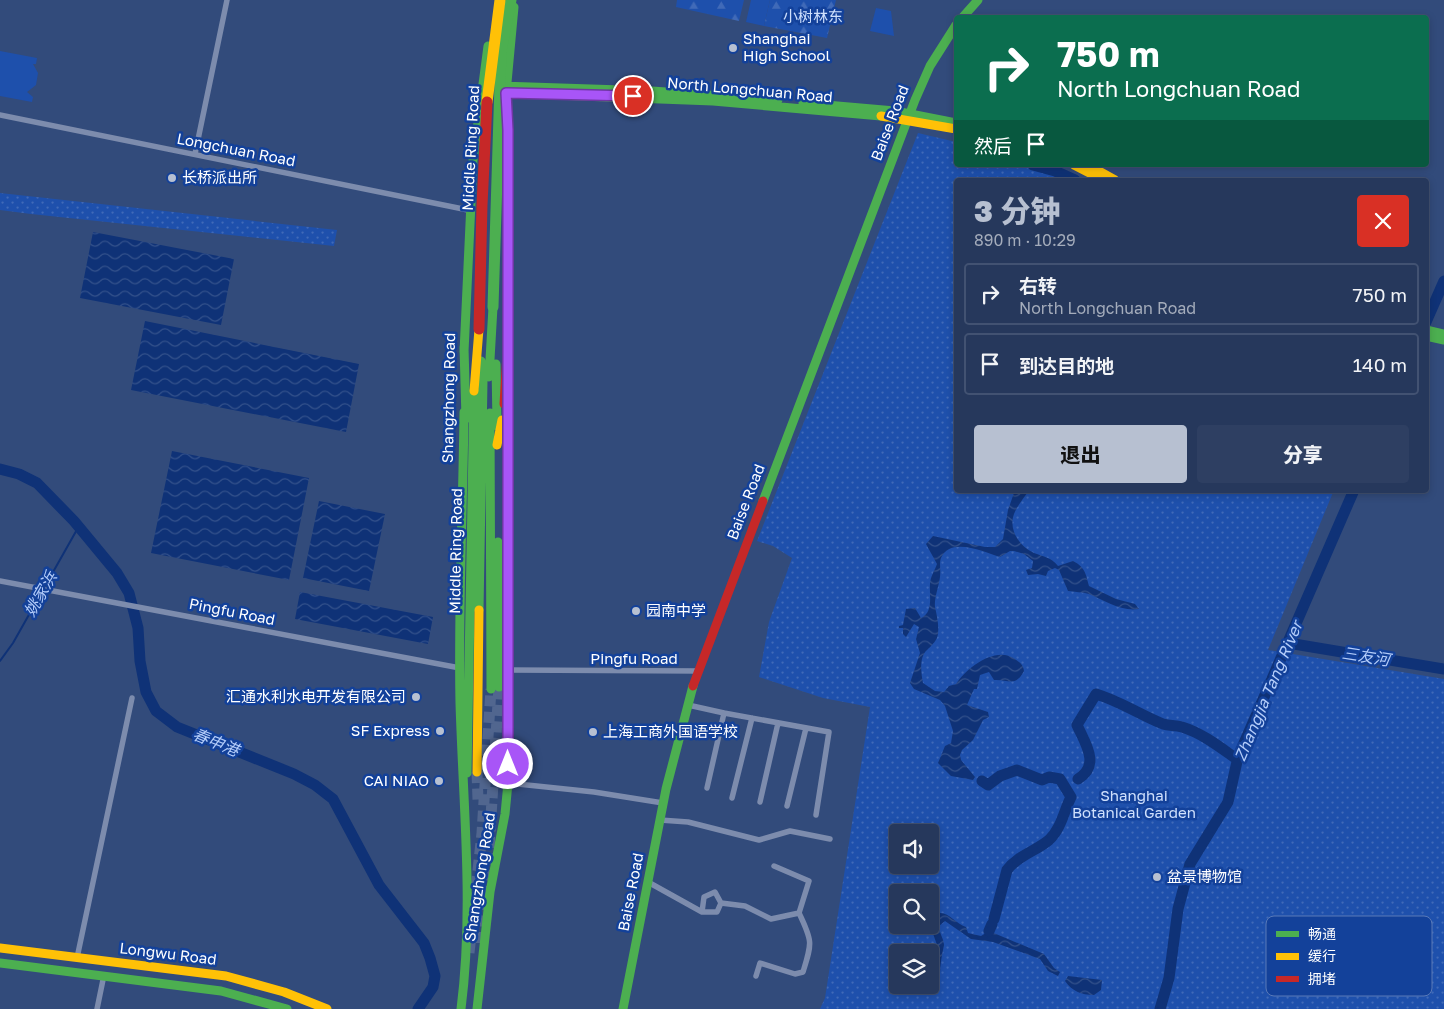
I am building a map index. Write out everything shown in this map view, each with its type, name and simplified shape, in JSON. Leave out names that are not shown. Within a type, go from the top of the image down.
[{"type":"main road","name":"Shangzhong Road","points":[[462,1009],[466,978],[467,887],[460,668],[464,347],[468,210],[480,88],[499,0]]},
{"type":"main road","name":"Middle Ring Road","points":[[486,419],[497,445],[495,688],[486,419],[479,329],[481,230],[492,49],[499,0]]},
{"type":"main road","name":"Middle Ring Road","points":[[486,419],[471,586],[472,773],[489,349],[493,307],[502,51],[511,0]]},
{"type":"main road","name":"Shangzhong Road","points":[[477,1009],[490,892],[505,814],[508,783],[508,130],[506,90],[515,0]]},
{"type":"main road","points":[[965,15],[978,0]]},
{"type":"main road","name":"Baise Road","points":[[623,1009],[663,803],[688,705],[699,671],[909,116],[930,66],[954,27]]},
{"type":"main road","name":"North Longchuan Road","points":[[480,88],[714,95],[954,123]]},
{"type":"main road","name":"North Longchuan Road","points":[[909,116],[954,128]]},
{"type":"main road","points":[[1078,167],[1099,178]]},
{"type":"main road","points":[[1092,167],[1112,178]]},
{"type":"main road","points":[[1429,333],[1444,334]]},
{"type":"main road","points":[[1429,333],[1444,340]]},
{"type":"main road","points":[[497,445],[503,414],[508,337]]},
{"type":"main road","points":[[464,347],[471,586]]},
{"type":"main road","name":"Longwu Road","points":[[0,948],[226,976],[284,992],[327,1009]]},
{"type":"main road","name":"Longwu Road","points":[[0,963],[221,991],[287,1009]]},
{"type":"street","points":[[195,154],[227,0]]},
{"type":"street","name":"Longchuan Road","points":[[0,115],[468,210]]},
{"type":"street","name":"Pingfu Road","points":[[0,580],[460,668]]},
{"type":"street","name":"Pingfu Road","points":[[509,670],[699,671]]},
{"type":"street","points":[[77,958],[132,698]]},
{"type":"street","points":[[688,705],[829,732],[816,815]]},
{"type":"street","points":[[706,788],[724,713]]},
{"type":"street","points":[[732,798],[752,718]]},
{"type":"street","points":[[760,802],[778,723]]},
{"type":"street","points":[[788,806],[806,728]]},
{"type":"street","points":[[508,783],[602,793],[663,803]]},
{"type":"street","points":[[660,820],[688,822],[759,840],[790,831],[830,838]]},
{"type":"street","points":[[756,976],[760,964],[796,974],[803,972],[812,943],[799,914],[810,881],[774,866]]},
{"type":"street","points":[[648,882],[702,912],[717,912],[722,902]]},
{"type":"street","points":[[702,912],[704,897],[715,892],[722,902],[745,906],[771,919],[799,914]]},
{"type":"street","points":[[97,1009],[104,975]]},
{"type":"green space","points":[[677,0],[744,0],[739,21],[676,7]]},
{"type":"green space","points":[[751,0],[770,0],[764,26],[746,22]]},
{"type":"green space","name":"小树林东","points":[[770,0],[836,0],[827,38],[764,26]]},
{"type":"green space","points":[[876,8],[891,11],[894,36],[870,31]]},
{"type":"green space","points":[[0,51],[37,58],[36,64],[33,64],[38,73],[36,85],[27,92],[33,97],[32,102],[0,96]]},
{"type":"green space","name":"Shanghai Botanical Garden","points":[[918,133],[954,142],[954,167],[1050,167],[1080,178],[954,178],[954,493],[1333,493],[1268,650],[1444,679],[1444,1009],[820,1009],[825,998],[870,707],[823,698],[759,677],[769,622],[792,558],[773,546],[757,541]]},
{"type":"green space","points":[[0,193],[337,230],[334,246],[31,214],[0,210]]},
{"type":"water","points":[[93,232],[234,259],[221,325],[80,298]]},
{"type":"water","points":[[145,321],[359,364],[346,432],[131,390]]},
{"type":"water","points":[[172,451],[309,478],[289,580],[151,553]]},
{"type":"water","points":[[1014,493],[1027,493],[1017,508],[1013,520],[1016,537],[1024,547],[1050,559],[1058,566],[1073,561],[1077,563],[1083,568],[1089,586],[1116,599],[1135,604],[1139,609],[1126,609],[1089,594],[1068,591],[1059,570],[1055,568],[1048,571],[1046,576],[1038,574],[1028,575],[1026,570],[1032,568],[1033,561],[1024,554],[1010,551],[1000,557],[968,547],[952,548],[946,551],[940,560],[940,577],[935,600],[938,634],[935,641],[924,653],[921,670],[923,683],[935,691],[944,692],[949,686],[956,684],[974,665],[982,660],[999,655],[1007,655],[1015,659],[1022,665],[1024,671],[1021,676],[1011,682],[994,680],[989,672],[980,675],[977,689],[974,689],[967,705],[988,712],[989,717],[983,720],[973,740],[962,750],[960,755],[961,760],[975,777],[973,780],[951,776],[938,763],[945,746],[951,743],[953,731],[945,706],[940,700],[914,689],[910,683],[920,653],[916,639],[919,627],[914,624],[906,637],[903,634],[903,628],[899,628],[899,626],[903,625],[906,609],[915,608],[921,618],[928,612],[930,581],[937,564],[926,544],[933,536],[985,547],[995,547],[1003,539],[1008,510]]},
{"type":"water","points":[[319,501],[385,514],[369,591],[303,578]]},
{"type":"water","points":[[300,592],[433,617],[428,644],[295,619]]},
{"type":"water","points":[[944,913],[966,927],[968,933],[981,936],[989,931],[1044,954],[1054,968],[1060,972],[1058,976],[1048,971],[1040,959],[993,942],[971,939],[945,921],[939,926],[939,914]]},
{"type":"water","points":[[939,926],[944,945],[939,975],[939,944],[937,944],[933,934],[939,934]]},
{"type":"water","points":[[1068,976],[1102,980],[1101,990],[1094,995],[1077,992],[1065,981]]},
{"type":"waterway","points":[[1040,167],[1071,178]]},
{"type":"waterway","name":"Zhangjia Tang River","points":[[1429,315],[1444,281]]},
{"type":"waterway","name":"春申港","points":[[0,469],[19,474],[37,483],[74,521],[117,573],[129,593],[138,628],[140,661],[146,692],[156,711],[177,727],[294,774],[315,785],[333,799],[379,885],[424,943],[435,976],[433,987],[418,1009]]},
{"type":"waterway","name":"Zhangjia Tang River","points":[[1160,1009],[1169,978],[1178,909],[1190,864],[1228,802],[1238,757],[1353,493]]},
{"type":"waterway","name":"姚家浜","points":[[0,661],[13,643],[79,526]]},
{"type":"waterway","name":"三友河","points":[[1288,643],[1444,669]]},
{"type":"waterway","points":[[1078,779],[1085,773],[1090,761],[1087,746],[1077,725],[1096,694],[1163,724],[1182,727],[1197,733],[1238,760]]},
{"type":"waterway","points":[[982,781],[988,785],[1000,776],[1017,770],[1042,780],[1049,777],[1060,779],[1071,797],[1053,836],[1044,844],[1021,857],[1007,870],[994,919]]},
{"type":"waterway","points":[[989,931],[992,924]]},
{"type":"tunnel","points":[[486,897],[499,687]]},
{"type":"tunnel","points":[[469,953],[482,833],[491,689]]},
{"type":"tunnel","points":[[477,772],[478,800]]},
{"type":"tunnel","points":[[481,943],[483,891]]},
{"type":"traffic: fast","points":[[493,307],[501,51],[511,0]]},
{"type":"traffic: fast","points":[[965,15],[978,0]]},
{"type":"traffic: fast","points":[[508,344],[506,93],[514,7]]},
{"type":"traffic: fast","points":[[763,501],[915,100],[930,66],[954,28]]},
{"type":"traffic: fast","points":[[464,352],[473,160],[488,46]]},
{"type":"traffic: fast","points":[[501,86],[652,91],[778,100]]},
{"type":"traffic: fast","points":[[501,93],[713,101],[881,116]]},
{"type":"traffic: fast","points":[[803,103],[895,111],[954,123]]},
{"type":"traffic: fast","points":[[489,377],[493,307]]},
{"type":"traffic: fast","points":[[1429,331],[1444,334]]},
{"type":"traffic: fast","points":[[1429,337],[1444,340]]},
{"type":"traffic: fast","points":[[464,347],[466,419]]},
{"type":"traffic: fast","points":[[479,610],[483,381],[481,361]]},
{"type":"traffic: fast","points":[[496,364],[497,426]]},
{"type":"traffic: fast","points":[[467,773],[474,391]]},
{"type":"traffic: fast","points":[[477,1009],[490,892],[505,814],[508,783],[508,397]]},
{"type":"traffic: fast","points":[[461,1009],[467,933],[460,703],[464,412]]},
{"type":"traffic: fast","points":[[490,413],[491,689]]},
{"type":"traffic: fast","points":[[498,542],[499,687]]},
{"type":"traffic: fast","points":[[623,1009],[666,789],[693,686]]},
{"type":"traffic: fast","points":[[0,963],[221,991],[287,1009]]},
{"type":"traffic: slow","points":[[487,102],[500,0]]},
{"type":"traffic: slow","points":[[881,116],[954,129]]},
{"type":"traffic: slow","points":[[1078,167],[1099,178]]},
{"type":"traffic: slow","points":[[1092,167],[1111,178]]},
{"type":"traffic: slow","points":[[474,391],[479,329]]},
{"type":"traffic: slow","points":[[497,445],[502,420]]},
{"type":"traffic: slow","points":[[477,772],[479,610]]},
{"type":"traffic: slow","points":[[0,948],[226,976],[284,992],[327,1009]]},
{"type":"traffic: jam","points":[[479,329],[487,102]]},
{"type":"traffic: jam","points":[[504,404],[508,337]]},
{"type":"traffic: jam","points":[[693,686],[763,501]]},
{"type":"place","name":"Shanghai High School","points":[[733,48]]},
{"type":"place","name":"长桥派出所","points":[[172,178]]},
{"type":"place","name":"园南中学","points":[[636,611]]},
{"type":"place","name":"汇通水利水电开发有限公司","points":[[416,697]]},
{"type":"place","name":"SF Express","points":[[440,731]]},
{"type":"place","name":"上海工商外国语学校","points":[[593,732]]},
{"type":"place","name":"CAI NIAO","points":[[439,781]]},
{"type":"place","name":"盆景博物馆","points":[[1157,877]]},
{"type":"route","points":[[508,764],[508,130],[506,93],[633,96]]}]
